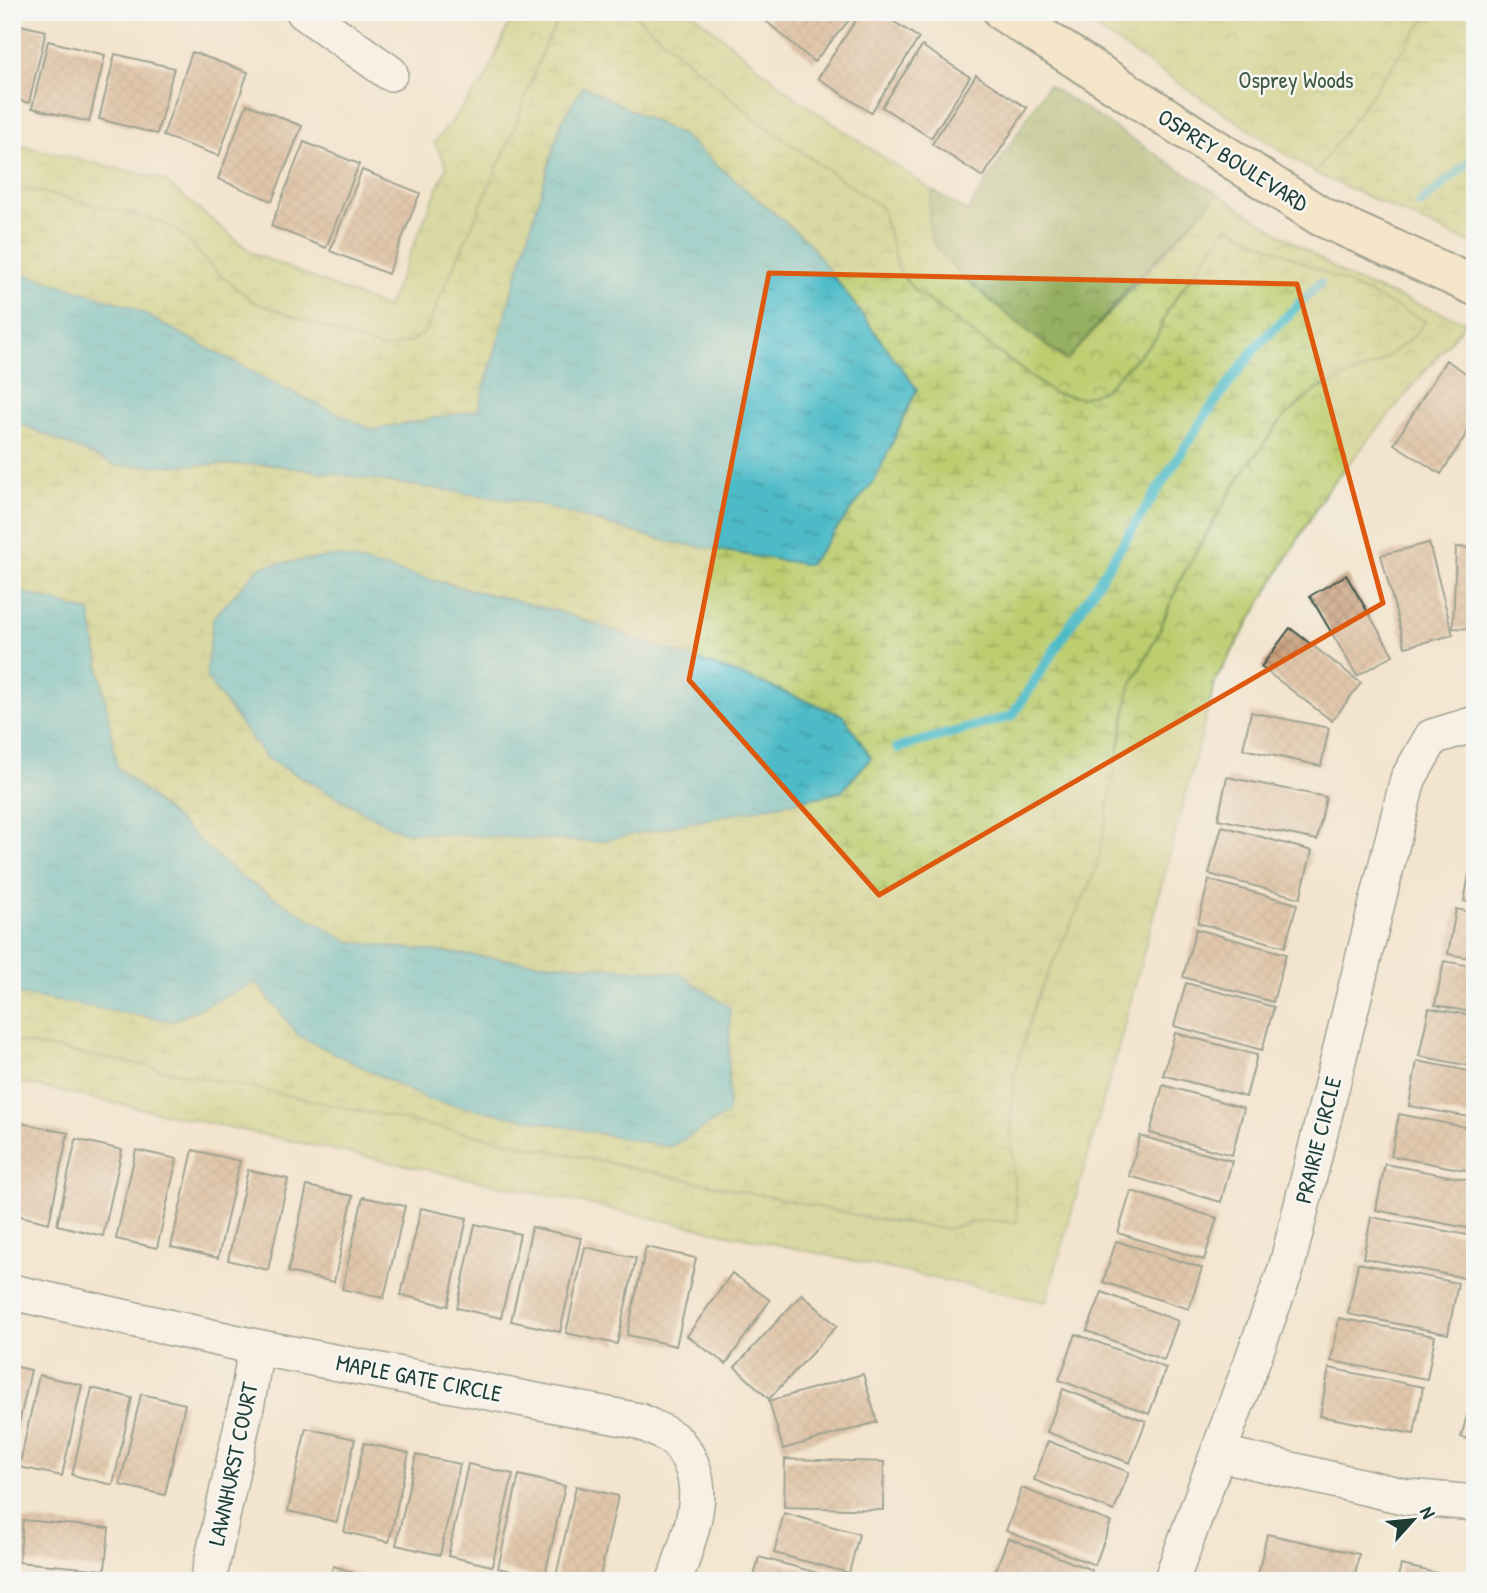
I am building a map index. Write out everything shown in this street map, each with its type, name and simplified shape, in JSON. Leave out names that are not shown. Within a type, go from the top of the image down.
[{"type":"street","points":[[304,12],[390,73]]},
{"type":"street","name":"OSPREY BOULEVARD","points":[[1003,12],[1320,216],[1460,279]]},
{"type":"street","name":"PRAIRIE CIRCLE","points":[[1171,1581],[1286,1269],[1408,779],[1432,737],[1475,724]]},
{"type":"street","name":"MAPLE GATE CIRCLE","points":[[12,1292],[256,1347],[639,1420],[676,1440],[697,1473],[699,1499],[675,1581]]},
{"type":"street","name":"LAWNHURST COURT","points":[[208,1581],[248,1398],[256,1347]]},
{"type":"street","points":[[1218,1453],[1408,1497],[1475,1503]]},
{"type":"highlighted area","points":[[769,273],[1297,284],[1383,603],[879,895],[689,680]]},
{"type":"green space","points":[[514,12],[564,12],[545,44],[513,132],[425,332],[409,342],[383,349],[254,302],[218,273],[186,238],[161,221],[12,185],[12,143],[162,179],[252,253],[387,308],[447,166],[434,143],[486,78]]},
{"type":"green space","points":[[564,12],[631,12],[759,122],[881,207],[900,272],[1104,390],[1156,338],[1168,309],[1227,225],[1427,321],[1413,337],[1376,365],[1318,389],[1283,418],[1237,481],[1179,582],[1159,632],[1130,688],[1097,868],[1036,1000],[1014,1076],[1011,1131],[1017,1223],[984,1220],[946,1229],[875,1219],[147,1066],[12,1041],[12,993],[172,1021],[256,982],[299,1036],[679,973],[531,962],[349,942],[240,877],[117,767],[90,612],[12,589],[12,420],[117,466],[269,464],[533,503],[665,541],[561,123],[478,410],[372,430],[273,383],[129,306],[12,270],[12,185],[162,221],[186,238],[218,273],[323,327],[383,349],[409,342],[425,332],[513,132],[545,44]],"holes":[[[337,556],[560,612],[749,678],[844,716],[401,832],[266,758],[206,677],[261,566]]]},
{"type":"green space","points":[[631,12],[692,12],[796,98],[933,191],[929,227],[940,252],[972,285],[1066,361],[1218,194],[1353,280],[1466,322],[1327,490],[1216,679],[1117,1053],[1046,1302],[12,1081],[12,1041],[147,1066],[875,1219],[946,1229],[984,1220],[1017,1223],[1011,1131],[1014,1076],[1036,1000],[1097,868],[1130,688],[1159,632],[1179,582],[1237,481],[1283,418],[1318,389],[1376,365],[1413,337],[1426,321],[1227,226],[1168,309],[1156,338],[1104,390],[1082,398],[1053,393],[913,289],[900,272],[881,207],[759,122]]},
{"type":"green space","name":"Osprey Woods","points":[[1071,12],[1430,12],[1315,173]]},
{"type":"green space","points":[[1430,12],[1475,12],[1475,242],[1470,243],[1315,173]]},
{"type":"green space","points":[[1048,85],[1218,194],[1133,283],[1067,361],[954,267],[932,238],[928,221],[929,202],[933,191],[967,212]]},
{"type":"water","points":[[583,86],[683,136],[808,242],[917,389],[876,478],[809,565],[665,541],[533,503],[269,464],[117,466],[12,420],[12,270],[129,306],[273,383],[372,430],[478,410],[561,123]]},
{"type":"water","points":[[337,556],[560,612],[749,678],[844,716],[871,758],[841,792],[596,842],[401,832],[266,758],[206,677],[213,618],[261,566]]},
{"type":"water","points":[[12,589],[90,612],[117,767],[240,877],[349,942],[531,962],[679,973],[730,1008],[728,1114],[670,1147],[429,1100],[299,1036],[256,982],[172,1021],[12,993]]},
{"type":"building","points":[[774,12],[856,12],[814,62],[766,21]]},
{"type":"building","points":[[861,12],[879,12],[919,38],[871,113],[818,78]]},
{"type":"building","points":[[12,23],[46,31],[29,103],[12,99]]},
{"type":"building","points":[[48,41],[105,55],[89,122],[32,108]]},
{"type":"building","points":[[922,46],[970,77],[931,138],[882,107]]},
{"type":"building","points":[[192,52],[248,72],[219,156],[163,136]]},
{"type":"building","points":[[115,54],[174,68],[157,134],[99,119]]},
{"type":"building","points":[[976,75],[1027,108],[983,177],[932,144]]},
{"type":"building","points":[[247,104],[302,126],[272,201],[218,179]]},
{"type":"building","points":[[304,142],[359,164],[326,248],[271,226]]},
{"type":"building","points":[[362,170],[420,193],[388,274],[330,251]]},
{"type":"building","points":[[1446,360],[1475,379],[1475,420],[1441,474],[1394,444]]},
{"type":"building","points":[[1429,543],[1453,635],[1405,647],[1381,555]]},
{"type":"building","points":[[1456,547],[1475,548],[1475,629],[1453,628]]},
{"type":"building","points":[[1346,575],[1393,655],[1357,676],[1310,596]]},
{"type":"building","points":[[1290,628],[1361,683],[1332,721],[1261,667]]},
{"type":"building","points":[[1251,712],[1329,728],[1321,766],[1243,749]]},
{"type":"building","points":[[1227,777],[1326,797],[1317,840],[1218,819]]},
{"type":"building","points":[[1222,826],[1312,851],[1300,898],[1209,874]]},
{"type":"building","points":[[1475,854],[1475,903],[1464,901]]},
{"type":"building","points":[[1209,880],[1297,904],[1285,947],[1198,923]]},
{"type":"building","points":[[1456,909],[1475,913],[1475,959],[1448,954]]},
{"type":"building","points":[[1196,929],[1286,954],[1273,1002],[1183,977]]},
{"type":"building","points":[[1444,961],[1475,967],[1475,1013],[1435,1005]]},
{"type":"building","points":[[1186,983],[1274,1007],[1262,1050],[1174,1026]]},
{"type":"building","points":[[1429,1008],[1475,1016],[1475,1067],[1419,1056]]},
{"type":"building","points":[[1175,1033],[1257,1055],[1246,1097],[1163,1075]]},
{"type":"building","points":[[1417,1061],[1475,1072],[1475,1118],[1409,1106]]},
{"type":"building","points":[[1163,1085],[1244,1108],[1232,1155],[1150,1133]]},
{"type":"building","points":[[1399,1114],[1475,1129],[1475,1172],[1391,1156]]},
{"type":"building","points":[[21,1123],[68,1133],[49,1223],[12,1214],[12,1164]]},
{"type":"building","points":[[1140,1136],[1232,1161],[1221,1202],[1129,1176]]},
{"type":"building","points":[[76,1139],[122,1150],[103,1236],[57,1225]]},
{"type":"building","points":[[136,1150],[177,1159],[157,1248],[116,1239]]},
{"type":"building","points":[[193,1150],[240,1161],[218,1258],[171,1247]]},
{"type":"building","points":[[1385,1164],[1475,1181],[1472,1229],[1376,1210]]},
{"type":"building","points":[[248,1170],[288,1179],[268,1270],[228,1260]]},
{"type":"building","points":[[307,1186],[353,1196],[334,1282],[288,1272]]},
{"type":"building","points":[[1131,1191],[1217,1218],[1204,1260],[1118,1233]]},
{"type":"building","points":[[363,1197],[405,1206],[384,1298],[342,1289]]},
{"type":"building","points":[[421,1208],[467,1218],[448,1306],[401,1295]]},
{"type":"building","points":[[1371,1217],[1473,1236],[1465,1278],[1363,1258]]},
{"type":"building","points":[[475,1224],[520,1234],[501,1318],[457,1308]]},
{"type":"building","points":[[532,1227],[581,1238],[560,1332],[511,1321]]},
{"type":"building","points":[[1116,1241],[1202,1268],[1189,1309],[1103,1282]]},
{"type":"building","points":[[585,1247],[636,1258],[617,1344],[566,1333]]},
{"type":"building","points":[[646,1247],[696,1258],[676,1346],[627,1335]]},
{"type":"building","points":[[1358,1263],[1458,1283],[1448,1334],[1348,1314]]},
{"type":"building","points":[[732,1273],[770,1300],[726,1364],[687,1336]]},
{"type":"building","points":[[1102,1292],[1178,1321],[1164,1360],[1087,1331]]},
{"type":"building","points":[[802,1294],[837,1326],[769,1399],[735,1367]]},
{"type":"building","points":[[1339,1318],[1435,1336],[1427,1379],[1331,1361]]},
{"type":"building","points":[[1076,1334],[1166,1368],[1149,1414],[1059,1380]]},
{"type":"building","points":[[12,1366],[31,1370],[13,1450],[12,1450]]},
{"type":"building","points":[[1329,1368],[1423,1387],[1414,1434],[1320,1416]]},
{"type":"building","points":[[863,1374],[877,1422],[783,1449],[769,1401]]},
{"type":"building","points":[[39,1375],[82,1385],[62,1476],[19,1467]]},
{"type":"building","points":[[92,1388],[132,1398],[113,1485],[72,1475]]},
{"type":"building","points":[[1063,1389],[1146,1421],[1130,1463],[1047,1432]]},
{"type":"building","points":[[1475,1390],[1475,1441],[1461,1437]]},
{"type":"building","points":[[141,1394],[185,1404],[165,1495],[120,1485]]},
{"type":"building","points":[[306,1428],[355,1439],[337,1522],[288,1511]]},
{"type":"building","points":[[1048,1441],[1129,1472],[1114,1511],[1034,1480]]},
{"type":"building","points":[[364,1443],[409,1453],[389,1542],[344,1532]]},
{"type":"building","points":[[416,1455],[460,1464],[440,1555],[396,1545]]},
{"type":"building","points":[[785,1459],[884,1462],[883,1510],[784,1507]]},
{"type":"building","points":[[468,1464],[513,1474],[492,1566],[448,1556]]},
{"type":"building","points":[[519,1475],[565,1486],[544,1579],[498,1568]]},
{"type":"building","points":[[576,1486],[618,1496],[599,1581],[555,1581]]},
{"type":"building","points":[[1022,1488],[1111,1522],[1095,1565],[1006,1531]]},
{"type":"building","points":[[784,1513],[859,1534],[849,1573],[774,1553]]},
{"type":"building","points":[[23,1520],[109,1528],[105,1570],[19,1562]]},
{"type":"building","points":[[1267,1534],[1359,1554],[1354,1581],[1270,1581],[1257,1578]]},
{"type":"building","points":[[1008,1538],[1092,1570],[1088,1581],[992,1580]]},
{"type":"building","points":[[759,1557],[844,1580],[844,1581],[753,1581]]},
{"type":"building","points":[[1401,1565],[1445,1575],[1443,1581],[1397,1581]]},
{"type":"building","points":[[334,1566],[374,1580],[374,1581],[328,1581]]},
{"type":"building","points":[[1454,1577],[1472,1579],[1472,1581],[1454,1581]]},
{"type":"waterway","points":[[1420,204],[1475,157]]},
{"type":"waterway","points":[[897,748],[1012,716],[1205,416],[1256,347],[1320,283]]}]
